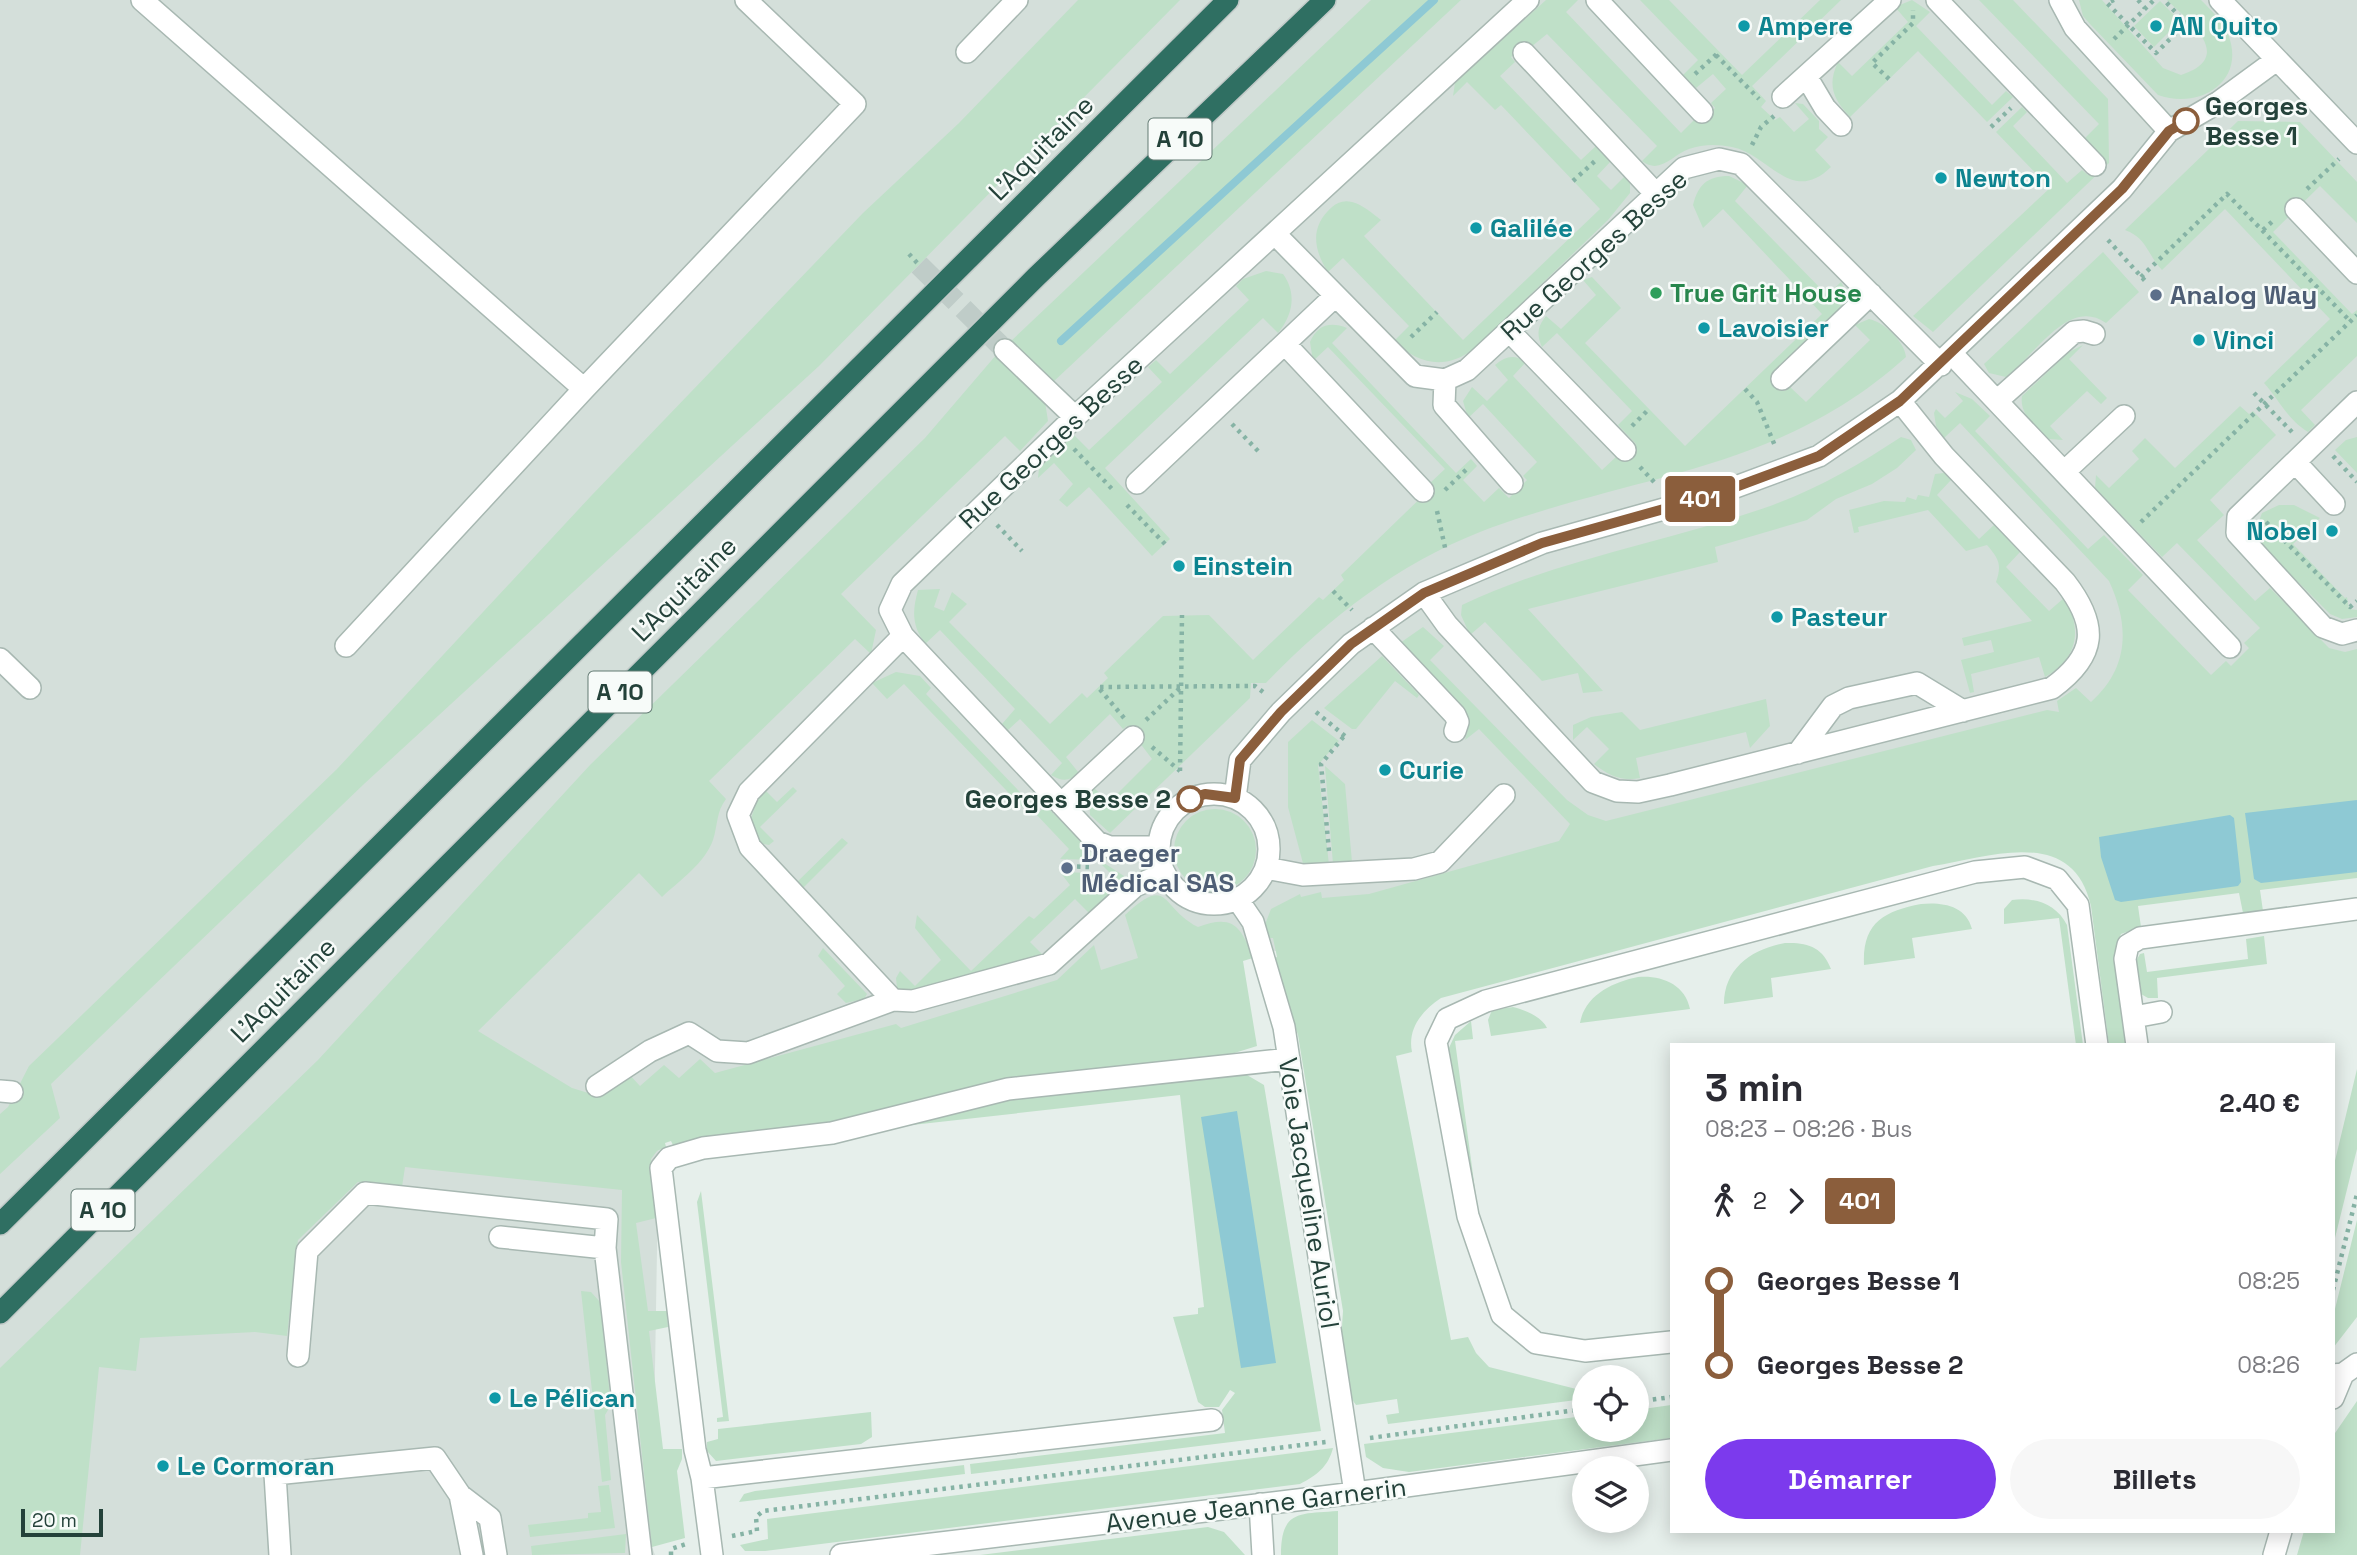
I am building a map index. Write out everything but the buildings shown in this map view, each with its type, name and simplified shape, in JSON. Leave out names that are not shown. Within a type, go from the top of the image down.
[{"type":"highway","name":"L'Aquitaine","points":[[0,1224],[1228,0]]},
{"type":"highway","name":"L'Aquitaine","points":[[0,1313],[1036,277],[1325,0]]},
{"type":"street","points":[[142,0],[584,388]]},
{"type":"street","points":[[346,646],[584,388],[855,104],[746,0]]},
{"type":"street","points":[[967,52],[1017,0]]},
{"type":"street","name":"Rue Georges Besse","points":[[903,636],[890,610],[902,584],[1075,417],[1276,235],[1528,0]]},
{"type":"street","points":[[1597,0],[1702,112]]},
{"type":"street","points":[[1779,106],[1806,76],[1891,0]]},
{"type":"street","points":[[1937,0],[2095,165]]},
{"type":"street","points":[[2060,0],[2075,28],[2169,131]]},
{"type":"street","points":[[2220,0],[2275,61],[2357,143]]},
{"type":"street","points":[[1524,53],[1657,195]]},
{"type":"street","points":[[1235,798],[1240,760],[1281,712],[1351,644],[1424,593],[1542,543],[1714,495],[1819,456],[1900,401],[2122,189],[2169,131],[2219,102],[2275,61]]},
{"type":"street","points":[[1806,76],[1825,108],[1841,125]]},
{"type":"street","name":"Rue Georges Besse","points":[[1445,380],[1467,370],[1511,332],[1684,168],[1719,159],[1741,164]]},
{"type":"street","points":[[1741,164],[1871,293],[1998,400],[2230,647]]},
{"type":"street","points":[[2296,209],[2357,273]]},
{"type":"street","points":[[1276,235],[1334,297],[1415,376],[1445,380],[1444,405],[1512,483]]},
{"type":"street","points":[[1783,379],[1871,293]]},
{"type":"street","points":[[1137,483],[1334,297]]},
{"type":"street","points":[[1511,332],[1625,450]]},
{"type":"street","points":[[1998,400],[2074,332],[2094,334]]},
{"type":"street","points":[[1285,344],[1433,497]]},
{"type":"street","points":[[1005,350],[1075,417]]},
{"type":"street","points":[[1424,593],[1447,625],[1593,782],[1617,791],[1638,792],[2052,688],[2074,672],[2085,653],[2089,629],[2081,603],[2065,582],[1944,456],[1900,401]]},
{"type":"street","points":[[2357,402],[2238,517],[2237,533],[2323,627],[2342,634],[2357,630]]},
{"type":"street","points":[[2064,472],[2124,416]]},
{"type":"street","points":[[2307,451],[2334,504]]},
{"type":"street","points":[[1373,628],[1455,715],[1458,722],[1455,732]]},
{"type":"street","points":[[893,1000],[750,847],[738,816],[749,792],[903,636],[1097,842],[1110,847],[1158,847]]},
{"type":"street","points":[[0,659],[30,688]]},
{"type":"street","points":[[1798,753],[1833,706],[1849,698],[1917,683],[1963,711]]},
{"type":"street","points":[[1061,804],[1133,737]]},
{"type":"street","points":[[1205,794],[1235,798],[1249,806],[1261,819],[1268,834],[1266,868],[1255,887],[1238,900],[1212,904],[1187,899],[1173,888],[1164,874],[1158,847],[1167,819],[1184,803],[1205,794]]},
{"type":"street","points":[[1266,868],[1303,875],[1414,869],[1440,862],[1504,795]]},
{"type":"street","points":[[1670,1342],[1585,1351],[1536,1343],[1502,1315],[1468,1216],[1436,1042],[1447,1019],[1486,1001],[1975,872],[2025,867],[2057,879],[2078,905],[2097,1043]]},
{"type":"street","points":[[597,1086],[650,1051],[689,1033],[717,1051],[748,1053],[893,1000],[913,1001],[1049,964],[1135,886],[1164,874]]},
{"type":"street","name":"Voie Jacqueline Auriol","points":[[1238,900],[1252,922],[1284,1027],[1354,1493]]},
{"type":"street","points":[[2137,1043],[2125,959],[2128,945],[2140,938],[2357,909]]},
{"type":"street","points":[[2134,1017],[2161,1012]]},
{"type":"street","points":[[712,1555],[702,1478],[695,1450],[661,1168],[669,1158],[702,1148],[832,1133],[1008,1089],[1289,1059]]},
{"type":"street","points":[[298,1356],[307,1251],[365,1193],[607,1220],[605,1248],[641,1555]]},
{"type":"street","points":[[500,1237],[605,1248]]},
{"type":"street","points":[[2335,1393],[2344,1371]]},
{"type":"street","points":[[702,1478],[1212,1420]]},
{"type":"street","name":"Avenue Jeanne Garnerin","points":[[841,1555],[1354,1493],[1670,1450]]},
{"type":"street","points":[[280,1555],[275,1474],[435,1458],[460,1495],[490,1518],[496,1555]]},
{"type":"street","points":[[460,1495],[472,1555]]},
{"type":"street","points":[[1260,1504],[1263,1555]]},
{"type":"street","points":[[2274,1555],[2280,1533]]},
{"type":"path","points":[[1889,79],[1872,63],[1913,23],[1913,0]]},
{"type":"path","points":[[2114,0],[2106,3],[2156,53],[2186,23],[2164,0]]},
{"type":"path","points":[[2138,0],[2146,8]]},
{"type":"path","points":[[2099,54],[2154,0]]},
{"type":"path","points":[[1716,55],[1779,106],[1761,127],[1741,164]]},
{"type":"path","points":[[2141,277],[2227,194],[2350,321]]},
{"type":"path","points":[[2108,240],[2147,283]]},
{"type":"path","points":[[909,254],[919,265]]},
{"type":"path","points":[[1393,355],[1437,312]]},
{"type":"path","points":[[2125,537],[2357,315]]},
{"type":"path","points":[[1745,388],[1757,402],[1775,446]]},
{"type":"path","points":[[2253,393],[2307,451],[2357,482]]},
{"type":"path","points":[[1216,408],[1260,453]]},
{"type":"path","points":[[1446,552],[1433,497],[1485,452]]},
{"type":"path","points":[[2250,505],[2350,607],[2357,601]]},
{"type":"path","points":[[981,509],[1022,551]]},
{"type":"path","points":[[1333,591],[1352,610]]},
{"type":"path","points":[[1156,751],[1180,771],[1182,615]]},
{"type":"path","points":[[1098,687],[1255,686],[1263,692]]},
{"type":"path","points":[[1133,737],[1136,730],[1181,687]]},
{"type":"path","points":[[1316,712],[1345,736],[1321,764],[1332,874]]},
{"type":"path","points":[[1060,866],[1094,867]]},
{"type":"path","points":[[2335,1282],[2357,1194]]},
{"type":"path","points":[[1649,1400],[1670,1397]]},
{"type":"path","points":[[736,1536],[757,1531],[756,1517],[763,1511],[1572,1411]]},
{"type":"path","points":[[671,1555],[671,1549],[683,1544]]},
{"type":"shaded area","points":[[0,0],[2357,0],[2357,672],[2112,712],[988,1033],[659,1131],[652,1547],[655,1555],[0,1555]]},
{"type":"green space","points":[[1078,0],[1180,0],[819,366],[364,784],[51,1084],[60,1118],[0,1174],[0,1114],[8,1107],[29,1066],[337,769],[591,496],[863,213],[959,123]]},
{"type":"green space","points":[[1371,0],[1461,0],[1052,383],[1009,343]]},
{"type":"green space","points":[[1546,0],[1578,0],[1566,12],[1681,133],[1696,118],[1700,122],[1715,108],[1711,103],[1726,89],[1713,74],[1696,88],[1683,75],[1698,60],[1640,0],[1669,0],[1742,75],[1820,0],[1841,0],[1752,86],[1766,101],[1761,107],[1775,120],[1780,117],[1794,132],[1809,119],[1795,103],[1803,104],[1819,121],[1819,129],[1828,137],[1815,150],[1831,167],[1817,178],[1792,180],[1745,151],[1715,145],[1694,147],[1660,165],[1648,165],[1642,161],[1657,146],[1547,34],[1531,47],[1526,43],[1511,57],[1515,62],[1500,76],[1581,160],[1596,146],[1611,161],[1597,176],[1611,190],[1625,176],[1630,183],[1630,193],[1608,220],[1474,349],[1453,360],[1423,360],[1394,341],[1409,326],[1343,258],[1328,272],[1319,255],[1317,230],[1325,214],[1341,202],[1356,203],[1371,212],[1381,220],[1364,236],[1463,340],[1600,209],[1501,105],[1495,110],[1467,82],[1453,96],[1455,83]]},
{"type":"green space","points":[[1912,0],[1930,12],[1916,26],[1992,105],[2006,91],[2013,97],[1987,122],[1918,51],[1850,117],[1839,104],[1832,85],[1838,62],[1852,76],[1908,22],[1895,7]]},
{"type":"green space","points":[[1979,0],[2013,0],[2108,99],[2109,163],[1933,332],[1913,316],[2050,188],[1996,132],[2022,107],[2027,112],[2013,126],[2067,183],[2082,170],[2088,175],[2103,161],[2084,139],[2099,124]]},
{"type":"green space","points":[[2079,0],[2102,0],[2163,68],[2181,75],[2197,68],[2205,59],[2207,49],[2196,29],[2167,0],[2201,0],[2228,34],[2232,51],[2231,66],[2216,88],[2203,95],[2174,99],[2158,95],[2083,16]]},
{"type":"green space","points":[[2160,1],[2180,21],[2154,47],[2134,26]]},
{"type":"green space","points":[[2238,121],[2300,122],[2357,182],[2357,223],[2320,186],[2273,232],[2352,314],[2357,310],[2357,356],[2301,410],[2315,425],[2308,432],[2289,416],[2264,383],[2330,319],[2225,209],[2162,270],[2138,237],[2125,230]]},
{"type":"green space","points":[[1729,176],[1748,185],[1735,201],[1827,295],[1841,282],[1844,289],[1845,298],[1840,308],[1771,375],[1784,391],[1790,387],[1806,402],[1870,340],[1855,325],[1869,319],[1881,324],[1893,334],[1902,345],[1906,357],[1857,396],[1806,425],[1755,448],[1702,466],[1537,512],[1480,532],[1420,560],[1338,616],[1266,683],[1251,683],[1250,698],[1110,833],[1090,815],[1089,797],[1094,788],[1109,802],[1152,759],[1127,726],[1123,729],[1110,714],[1066,757],[1079,773],[1066,780],[1059,779],[1051,775],[1062,763],[1020,719],[1008,730],[1002,724],[1015,709],[940,630],[925,644],[914,618],[918,590],[940,589],[934,607],[944,611],[952,592],[967,604],[949,622],[1050,724],[1082,693],[1087,698],[1108,678],[1104,673],[1163,616],[1209,615],[1253,660],[1319,597],[1323,600],[1344,580],[1341,575],[1433,486],[1430,483],[1445,469],[1328,347],[1313,361],[1310,342],[1316,332],[1325,326],[1347,328],[1332,343],[1456,473],[1471,459],[1477,466],[1463,480],[1484,502],[1499,488],[1509,498],[1527,480],[1523,476],[1537,462],[1483,404],[1468,418],[1463,401],[1472,387],[1487,401],[1508,380],[1495,365],[1506,358],[1514,357],[1526,362],[1513,376],[1602,470],[1617,456],[1621,459],[1636,444],[1618,425],[1632,411],[1557,333],[1542,347],[1539,338],[1540,327],[1546,316],[1561,329],[1596,295],[1583,280],[1592,277],[1621,308],[1585,343],[1685,446],[1822,314],[1723,209],[1703,228],[1693,205],[1698,192],[1709,180]]},
{"type":"green space","points":[[2103,252],[2139,292],[2106,323],[2092,317],[2078,317],[2065,323],[2052,332],[2006,377],[1989,373],[1984,364]]},
{"type":"green space","points":[[1266,271],[1283,274],[1292,296],[1287,319],[1278,333],[1263,318],[1105,468],[1170,539],[1152,556],[1089,487],[1067,507],[1059,500],[1073,484],[1054,463],[1038,478],[1039,468],[1074,435],[1089,450],[1162,382],[1148,367],[1156,360],[1170,374],[1249,300],[1236,286],[1243,279]]},
{"type":"green space","points":[[2083,345],[2069,359],[2107,398],[2101,404],[2087,391],[2050,426],[2063,440],[2049,439],[2026,415],[2022,396],[2069,352]]},
{"type":"green space","points":[[997,354],[1045,402],[1048,421],[1020,451],[1005,436],[841,594],[876,630],[871,654],[855,639],[709,781],[726,799],[720,809],[709,848],[691,871],[662,897],[639,873],[478,1031],[572,1088],[598,1096],[627,1072],[640,1086],[664,1065],[679,1078],[700,1059],[715,1073],[896,1024],[901,1028],[1057,980],[1094,945],[1101,970],[1138,958],[1125,915],[1150,896],[1158,895],[1198,927],[1220,922],[1228,923],[1240,931],[1253,958],[1243,961],[1257,1046],[1228,1055],[834,1124],[673,1145],[671,1141],[665,1143],[666,1147],[657,1151],[651,1159],[656,1218],[636,1223],[648,1311],[667,1311],[668,1327],[649,1331],[663,1449],[682,1449],[682,1459],[677,1471],[685,1538],[652,1547],[621,1262],[622,1190],[405,1167],[402,1187],[358,1182],[298,1240],[287,1336],[255,1332],[140,1338],[136,1371],[99,1367],[80,1555],[0,1555],[0,1368],[318,1060],[590,765],[925,438]]},
{"type":"green space","points":[[1955,392],[1972,399],[1990,416],[1975,431],[2088,549],[2104,535],[2143,575],[2128,590],[2211,675],[2226,661],[2231,666],[2249,648],[2244,643],[2260,628],[2177,543],[2162,557],[2095,488],[2096,475],[2109,488],[2139,459],[2132,451],[2145,438],[2175,468],[2240,406],[2249,414],[2253,411],[2276,435],[2210,500],[2224,515],[2197,540],[2255,601],[2270,588],[2329,648],[2345,652],[2357,649],[2357,878],[2260,890],[2263,911],[2243,913],[2239,893],[2138,906],[2141,927],[2121,934],[2114,954],[2126,1043],[2109,1043],[2091,906],[2081,881],[2067,865],[2048,856],[2027,852],[2004,853],[1933,866],[1441,998],[1418,1020],[1412,1035],[1412,1052],[1396,1056],[1451,1340],[1468,1337],[1476,1353],[1489,1367],[1572,1388],[1572,1401],[1388,1424],[1386,1415],[1399,1413],[1397,1399],[1356,1405],[1350,1395],[1344,1372],[1343,1311],[1298,1035],[1271,959],[1277,957],[1273,938],[1266,938],[1266,922],[1271,909],[1300,894],[1301,897],[1321,892],[1322,898],[1369,894],[1559,841],[1570,824],[1479,729],[1465,740],[1470,722],[1465,710],[1400,643],[1423,627],[1444,646],[1430,660],[1567,800],[1588,815],[1606,821],[2047,710],[2059,712],[2057,701],[2076,688],[2091,702],[2113,675],[2122,646],[2120,614],[2109,581],[1960,423],[1944,438],[1936,426],[1936,409],[1945,418],[1963,401]]},
{"type":"green space","points":[[1901,437],[1911,440],[1916,450],[1897,468],[1872,484],[1836,499],[1807,520],[1715,547],[1718,562],[1528,609],[1603,691],[1583,693],[1578,673],[1542,681],[1485,622],[1470,635],[1461,615],[1462,605],[1538,575],[1773,505],[1839,475]]},
{"type":"green space","points":[[2357,437],[2357,473],[2335,450],[2346,440]]},
{"type":"green space","points":[[1944,473],[1951,480],[1937,495],[1979,539],[1994,525],[2020,552],[2006,567],[2049,611],[2064,598],[2070,610],[2075,632],[2071,652],[2056,670],[2045,677],[2039,657],[1971,674],[1974,692],[1970,693],[1961,660],[1994,652],[1991,640],[1964,646],[1962,638],[2032,621],[1996,582],[1998,562],[1987,545],[1966,551],[1928,510],[1858,527],[1859,532],[1854,533],[1849,510],[1884,501],[1905,502],[1907,497],[1916,500],[1918,495],[1929,497],[1935,474]]},
{"type":"green space","points":[[2279,505],[2294,505],[2320,518],[2293,544],[2345,598],[2347,597],[2349,609],[2357,610],[2357,617],[2342,619],[2330,614],[2257,541],[2255,532],[2262,513]]},
{"type":"green space","points":[[1382,656],[1419,695],[1417,698],[1395,681],[1356,729],[1352,729],[1324,708]]},
{"type":"green space","points":[[896,672],[920,676],[931,688],[926,694],[1039,812],[1046,806],[1098,859],[1124,876],[1121,884],[1097,860],[1060,859],[1069,849],[1035,813],[1031,816],[904,684],[887,699],[872,683]]},
{"type":"green space","points":[[1766,699],[1770,726],[1750,748],[1746,732],[1636,758],[1640,778],[1616,777],[1594,764],[1609,749],[1587,727],[1573,740],[1573,725],[1591,717],[1622,712],[1640,730]]},
{"type":"green space","points":[[1312,720],[1339,741],[1318,765],[1329,865],[1304,867],[1288,807],[1288,742]]},
{"type":"green space","points":[[1325,766],[1345,784],[1352,862],[1333,864]]},
{"type":"green space","points":[[762,787],[777,802],[793,787],[797,791],[760,827],[774,841],[769,845],[758,843],[750,821]]},
{"type":"green space","points":[[1215,809],[1231,812],[1244,821],[1253,834],[1256,850],[1253,866],[1244,879],[1231,888],[1215,891],[1199,888],[1186,879],[1177,866],[1174,850],[1177,834],[1186,821],[1199,812]]},
{"type":"green space","points":[[842,838],[848,843],[802,889],[796,883]]},
{"type":"green space","points":[[1060,872],[1091,873],[1111,894],[1090,914],[1075,899],[1030,942],[1045,957],[920,992],[902,993],[897,988],[896,978],[900,971],[915,986],[941,960],[915,928],[917,915],[971,971],[1029,916],[1034,919],[1070,885]]},
{"type":"green space","points":[[2012,900],[2037,901],[2051,907],[2067,925],[2083,1043],[2076,1043],[2059,918],[2004,924],[2004,909]]},
{"type":"green space","points":[[1921,904],[1952,907],[1964,915],[1972,929],[1912,938],[1915,958],[1864,965],[1867,939],[1878,921],[1896,911]]},
{"type":"green space","points":[[2264,936],[2267,964],[2157,978],[2158,998],[2148,998],[2141,994],[2136,961],[2140,954],[2144,953],[2147,972],[2248,959],[2246,939]]},
{"type":"green space","points":[[1785,943],[1813,947],[1824,956],[1831,969],[1771,978],[1773,997],[1724,1004],[1729,980],[1742,962],[1762,950]]},
{"type":"green space","points":[[823,948],[867,994],[864,999],[846,1003],[837,994],[845,986],[818,956]]},
{"type":"green space","points":[[1638,977],[1671,983],[1683,993],[1690,1009],[1580,1023],[1594,997],[1610,986]]},
{"type":"green space","points":[[1513,1007],[1537,1017],[1547,1028],[1491,1036],[1488,1020],[1492,1010]]},
{"type":"green space","points":[[1471,1021],[1473,1039],[1455,1041],[1481,1234],[1463,1158],[1448,1050],[1455,1035]]},
{"type":"green space","points":[[2357,1069],[2357,1149],[2335,1238],[2335,1161]]},
{"type":"green space","points":[[1247,1075],[1264,1085],[1321,1431],[971,1474],[970,1464],[1225,1433],[1222,1410],[1235,1393],[1230,1390],[1219,1407],[1205,1407],[1198,1402],[1173,1317],[1198,1314],[1198,1308],[1204,1307],[1180,1095],[894,1127],[1003,1101],[1158,1081]]},
{"type":"green space","points":[[701,1191],[729,1421],[717,1422],[717,1418],[723,1417],[697,1202]]},
{"type":"green space","points":[[2357,1220],[2357,1317],[2335,1345],[2335,1309]]},
{"type":"green space","points":[[581,1291],[591,1292],[600,1302],[611,1405],[605,1415],[611,1480],[602,1482]]},
{"type":"green space","points":[[2357,1401],[2357,1555],[2297,1555],[2303,1533],[2335,1533],[2335,1433]]},
{"type":"green space","points":[[1670,1405],[1670,1438],[1649,1441],[1649,1408]]},
{"type":"green space","points":[[871,1412],[872,1437],[861,1444],[716,1461],[707,1451],[707,1442],[718,1439],[718,1429]]},
{"type":"green space","points":[[1572,1418],[1572,1442],[1640,1442],[1409,1472],[1383,1468],[1366,1457],[1364,1444]]},
{"type":"green space","points":[[1333,1448],[1321,1470],[1300,1484],[765,1551],[745,1551],[740,1545],[768,1539],[767,1519]]},
{"type":"green space","points":[[964,1465],[965,1474],[739,1502],[744,1494],[755,1491]]},
{"type":"green space","points":[[609,1485],[615,1528],[530,1537],[528,1525],[588,1518],[588,1513],[601,1512],[598,1486]]},
{"type":"green space","points":[[1338,1511],[1338,1555],[1281,1555],[1284,1530],[1295,1517]]},
{"type":"green space","points":[[1208,1527],[1224,1532],[1245,1555],[980,1555]]},
{"type":"green space","points":[[626,1534],[625,1553],[532,1555],[531,1546]]},
{"type":"water","points":[[2357,800],[2357,872],[2261,883],[2254,879],[2245,813]]},
{"type":"water","points":[[2230,815],[2234,818],[2241,882],[2238,886],[2121,902],[2115,900],[2101,857],[2099,837]]},
{"type":"water","points":[[1237,1111],[1276,1363],[1241,1368],[1201,1117]]},
{"type":"waterway","points":[[1061,341],[1434,0]]},
{"type":"tunnel","points":[[919,265],[1005,350]]},
{"type":"bus line","name":"401","points":[[1190,799],[1205,794],[1235,798],[1240,760],[1281,712],[1351,644],[1424,593],[1542,543],[1714,495],[1819,456],[1900,401],[1941,365],[2122,189],[2169,131],[2186,121]]},
{"type":"place","name":"Ampere","points":[[1744,26]]},
{"type":"place","name":"AN Quito","points":[[2156,26]]},
{"type":"place","name":"Georges Besse 1","points":[[2186,121]]},
{"type":"place","name":"Newton","points":[[1941,178]]},
{"type":"place","name":"Galilée","points":[[1476,228]]},
{"type":"place","name":"True Grit House","points":[[1656,293]]},
{"type":"place","name":"Analog Way","points":[[2156,295]]},
{"type":"place","name":"Lavoisier","points":[[1704,328]]},
{"type":"place","name":"Vinci","points":[[2199,340]]},
{"type":"place","name":"Nobel","points":[[2332,531]]},
{"type":"place","name":"Einstein","points":[[1179,566]]},
{"type":"place","name":"Pasteur","points":[[1777,617]]},
{"type":"place","name":"Curie","points":[[1385,770]]},
{"type":"place","name":"Georges Besse 2","points":[[1190,799]]},
{"type":"place","name":"Draeger Médical SAS","points":[[1067,868]]},
{"type":"place","name":"Le Pélican","points":[[495,1398]]},
{"type":"place","name":"Le Cormoran","points":[[163,1466]]}]
